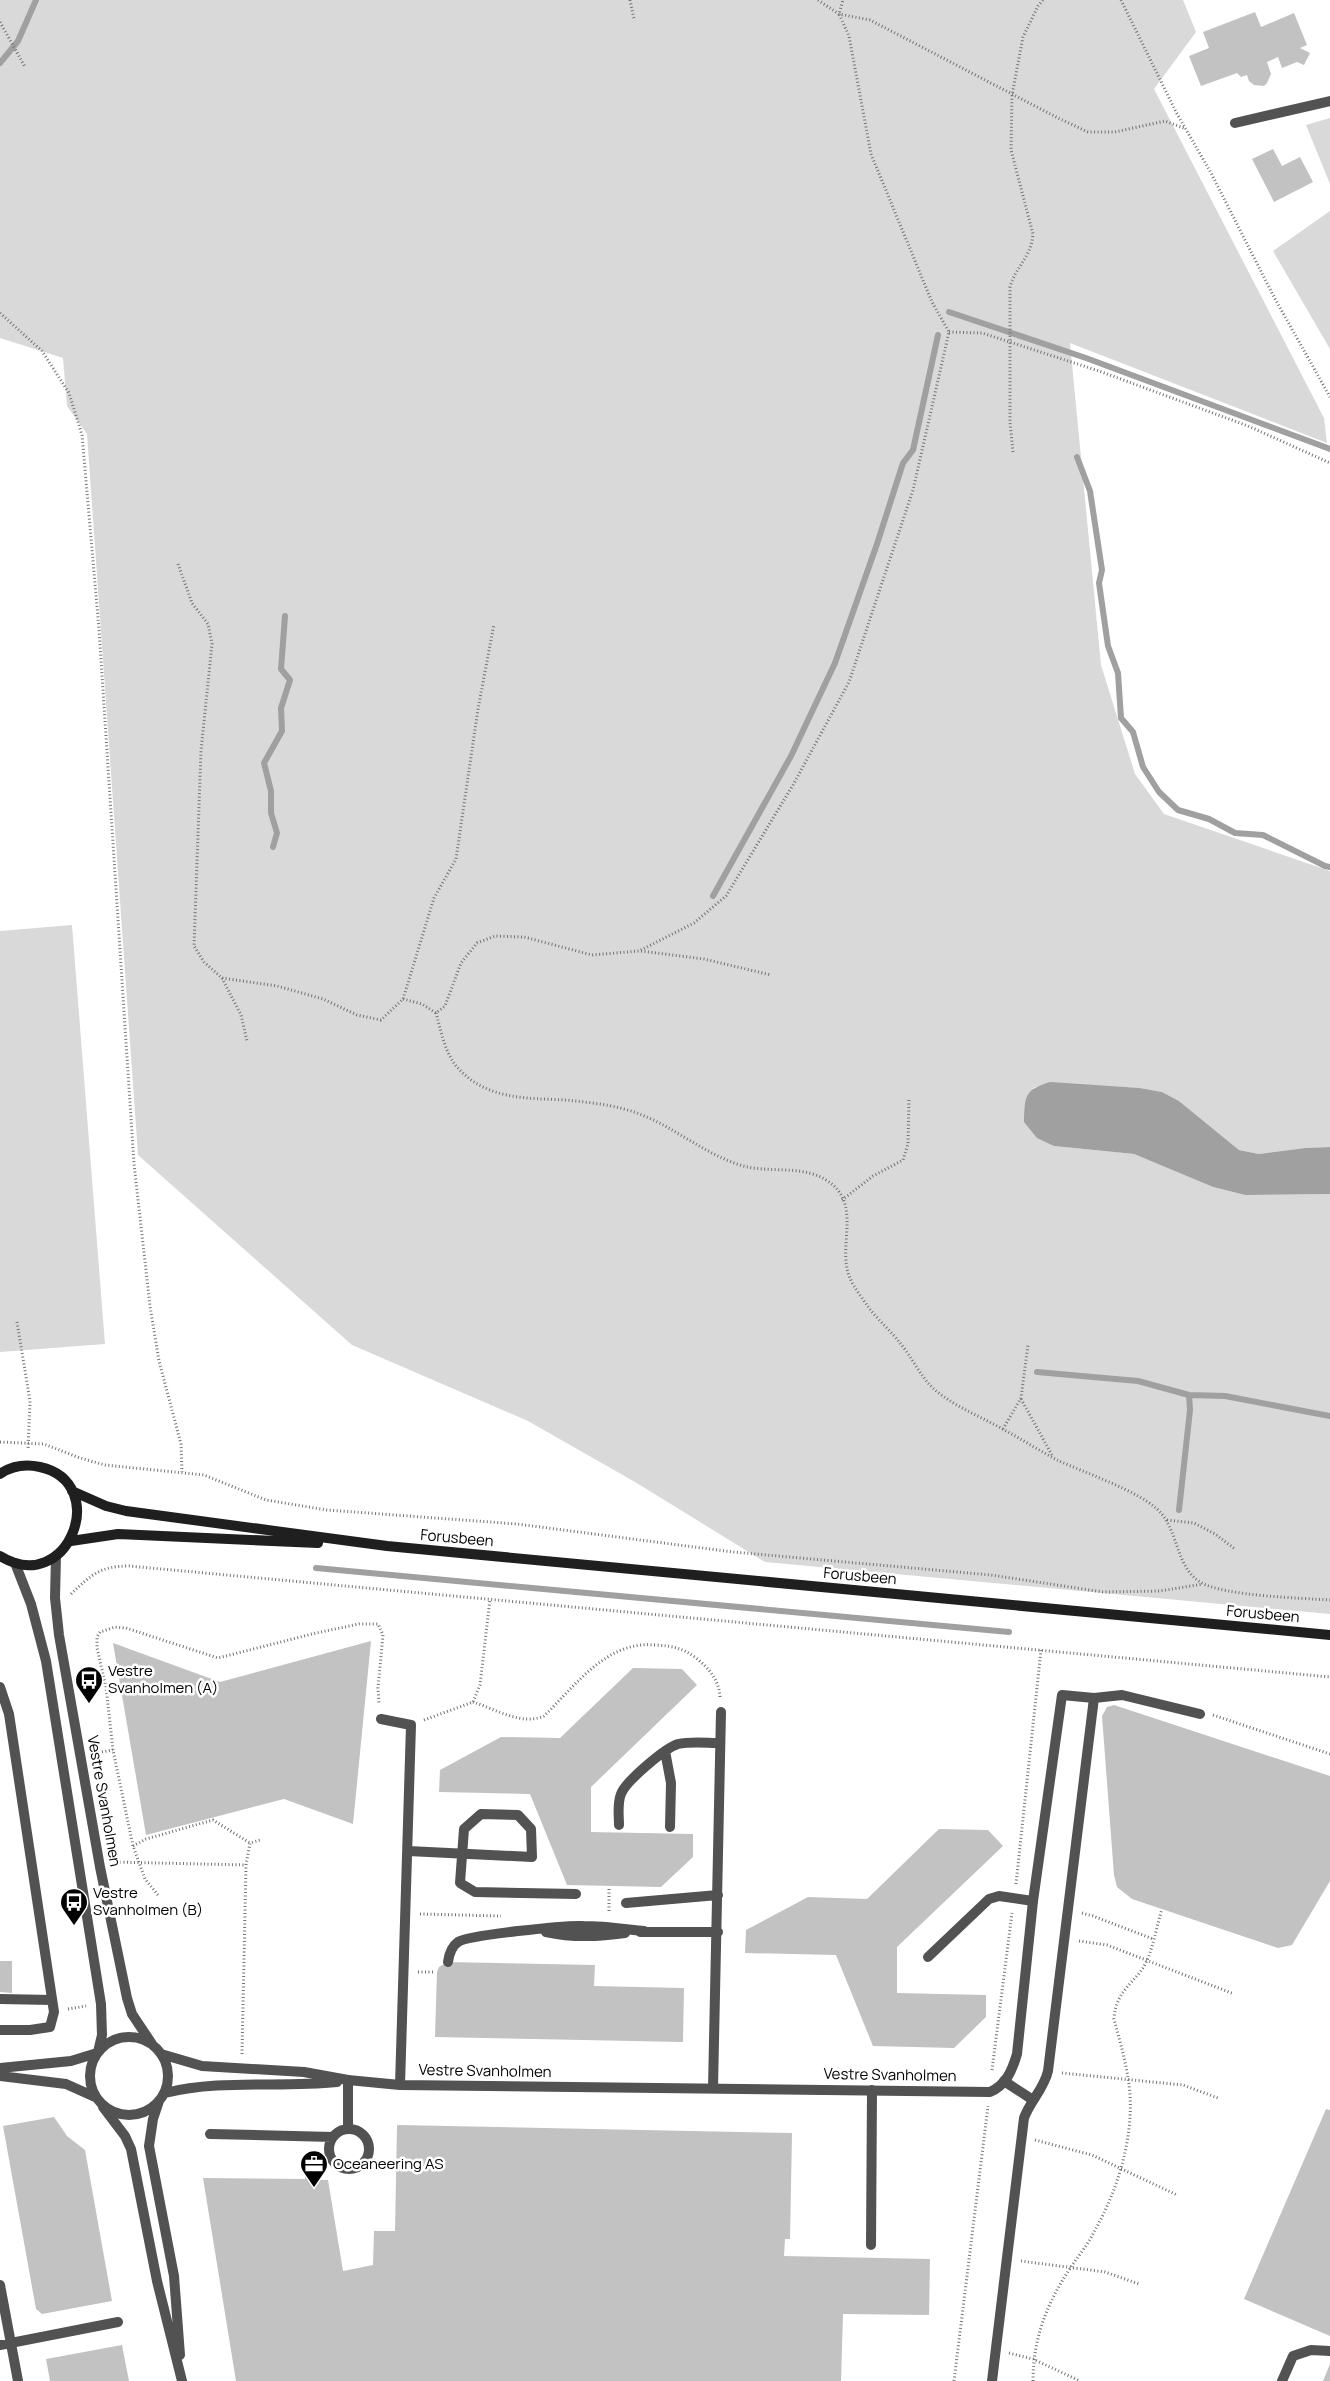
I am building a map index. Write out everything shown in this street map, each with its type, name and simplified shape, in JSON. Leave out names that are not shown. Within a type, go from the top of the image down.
[{"type":"main road","points":[[0,1474],[17,1466],[27,1464],[49,1469],[62,1478],[72,1491],[77,1508],[77,1525],[70,1541],[56,1556],[36,1564],[14,1563],[0,1556]]},
{"type":"main road","name":"Forusbeen","points":[[72,1491],[106,1506],[126,1511],[387,1546],[1330,1635]]},
{"type":"main road","name":"Forusbeen","points":[[70,1541],[118,1534],[387,1546]]},
{"type":"street","points":[[1235,123],[1330,101]]},
{"type":"street","name":"Vestre Svanholmen","points":[[56,1556],[55,1598],[59,1635],[112,1928],[132,2014],[152,2044]]},
{"type":"street","points":[[14,1563],[32,1604],[46,1661],[101,2004],[102,2035],[89,2074],[90,2086],[95,2097],[125,2136],[131,2149],[157,2281],[182,2381]]},
{"type":"street","points":[[0,1688],[9,1714],[54,2012],[50,2027],[30,2030],[0,2030]]},
{"type":"street","points":[[1033,2100],[1004,2081],[1012,2069],[1017,2054],[1033,1901],[1062,1695],[1094,1698],[1122,1695],[1200,1714]]},
{"type":"street","points":[[992,2381],[1024,2118],[1033,2100],[1046,2082],[1048,2071],[1066,1910],[1094,1698]]},
{"type":"street","points":[[713,2088],[718,1932],[721,1712]]},
{"type":"street","points":[[381,1719],[411,1725],[400,2085]]},
{"type":"street","points":[[619,1825],[619,1803],[625,1786],[665,1751],[677,1744],[720,1743]]},
{"type":"street","points":[[665,1751],[671,1783],[670,1827]]},
{"type":"street","points":[[408,1851],[462,1854],[532,1857],[532,1829],[518,1814],[481,1814],[464,1829],[462,1854],[460,1883],[475,1892],[576,1894]]},
{"type":"street","points":[[626,1902],[718,1895]]},
{"type":"street","points":[[928,1956],[989,1899],[999,1896],[1033,1901]]},
{"type":"street","points":[[448,1962],[453,1947],[465,1939],[540,1930],[565,1937],[594,1937],[644,1931],[718,1932]]},
{"type":"street","points":[[0,1999],[52,2000]]},
{"type":"street","points":[[0,2068],[71,2061],[97,2052],[106,2043],[124,2037],[142,2039],[152,2044],[161,2054],[167,2066],[168,2080],[153,2118],[149,2146],[174,2276],[182,2381]]},
{"type":"street","name":"Vestre Svanholmen","points":[[161,2054],[202,2066],[304,2072],[348,2080],[400,2085],[990,2092],[1004,2081]]},
{"type":"street","points":[[0,2076],[66,2084],[95,2097]]},
{"type":"street","points":[[348,2080],[348,2128]]},
{"type":"street","name":"Vestre Svanholmen","points":[[162,2097],[203,2086],[304,2086],[348,2080]]},
{"type":"street","points":[[871,2245],[872,2090]]},
{"type":"street","points":[[103,2107],[114,2113],[132,2115],[150,2110],[162,2097]]},
{"type":"street","points":[[348,2128],[360,2131],[368,2140],[370,2152],[364,2163],[354,2169],[342,2168],[332,2160],[329,2148],[333,2137],[339,2131],[348,2128]]},
{"type":"street","points":[[210,2134],[333,2137]]},
{"type":"street","points":[[0,2285],[5,2344],[18,2381]]},
{"type":"street","points":[[5,2344],[118,2322]]},
{"type":"street","points":[[1282,2381],[1293,2356],[1311,2350],[1330,2351]]},
{"type":"path","points":[[630,0],[634,19]]},
{"type":"path","points":[[818,0],[839,14],[870,20],[1012,95],[1088,132],[1115,132],[1165,121],[1186,129]]},
{"type":"path","points":[[639,951],[694,923],[726,896],[793,785],[849,682],[913,490],[949,332],[932,302],[871,154],[849,36],[839,14],[843,0]]},
{"type":"path","points":[[1013,452],[1010,422],[1010,287],[1014,272],[1026,260],[1032,248],[1033,234],[1011,150],[1012,95],[1023,37],[1038,6],[1043,0]]},
{"type":"path","points":[[1121,0],[1274,297],[1330,397]]},
{"type":"path","points":[[0,22],[25,67]]},
{"type":"path","points":[[0,313],[42,351],[69,394],[82,435],[99,628],[134,1164],[150,1306],[159,1361],[182,1444],[182,1472]]},
{"type":"path","points":[[949,332],[982,333],[1099,371],[1248,426],[1330,463]]},
{"type":"path","points":[[178,564],[192,604],[208,624],[212,644],[201,751],[194,946],[204,962],[222,978],[241,1015],[247,1042]]},
{"type":"path","points":[[222,978],[277,986],[323,999],[357,1015],[381,1020],[403,999],[434,898],[456,859],[478,709],[494,624]]},
{"type":"path","points":[[436,1013],[445,1006],[461,963],[477,943],[495,936],[524,937],[592,955],[639,951],[704,959],[771,975]]},
{"type":"path","points":[[403,999],[422,1004],[436,1013],[444,1044],[456,1066],[477,1085],[490,1092],[516,1098],[570,1100],[625,1109],[663,1124],[718,1156],[743,1166],[808,1172],[826,1180],[838,1191],[846,1207],[848,1232],[846,1258],[849,1277],[870,1310],[900,1343],[933,1388],[966,1412],[1004,1429],[1054,1458],[1146,1501],[1167,1520],[1183,1561],[1203,1584]]},
{"type":"path","points":[[842,1200],[873,1176],[902,1160],[908,1144],[909,1098]]},
{"type":"path","points":[[17,1322],[30,1401],[27,1464]]},
{"type":"path","points":[[1004,1429],[1021,1398],[1028,1345]]},
{"type":"path","points":[[1021,1398],[1054,1458]]},
{"type":"path","points":[[0,1442],[29,1442],[57,1448],[80,1458],[105,1464],[204,1475],[266,1500],[327,1510],[518,1524],[733,1552],[991,1575],[1104,1592],[1160,1591],[1203,1584],[1243,1592],[1330,1600]]},
{"type":"path","points":[[1167,1520],[1194,1523],[1215,1534],[1235,1550]]},
{"type":"path","points":[[71,1595],[88,1577],[100,1570],[114,1566],[129,1566],[1330,1677]]},
{"type":"path","points":[[473,1702],[480,1685],[490,1599]]},
{"type":"path","points":[[158,1895],[151,1889],[138,1863],[133,1846],[113,1750],[98,1637],[100,1632],[115,1627],[126,1628],[218,1658],[316,1633],[359,1624],[378,1624],[383,1635],[378,1688],[381,1719]]},
{"type":"path","points":[[411,1725],[473,1702],[523,1720],[534,1720],[544,1716],[605,1657],[626,1646],[644,1644],[669,1646],[685,1650],[704,1664],[714,1677],[720,1692],[721,1712]]},
{"type":"path","points":[[992,2071],[1042,1650]]},
{"type":"path","points":[[1200,1714],[1214,1716],[1330,1754]]},
{"type":"path","points":[[102,1752],[113,1750]]},
{"type":"path","points":[[133,1846],[146,1839],[214,1820],[250,1843],[260,1840]]},
{"type":"path","points":[[242,2058],[246,1865],[250,1843]]},
{"type":"path","points":[[113,1862],[246,1865]]},
{"type":"path","points":[[1033,2381],[1033,2359],[1041,2321],[1070,2268],[1094,2233],[1120,2168],[1129,2130],[1129,2079],[1114,2019],[1115,2009],[1120,1996],[1148,1960],[1162,1909]]},
{"type":"path","points":[[1066,1910],[1093,1916],[1153,1939]]},
{"type":"path","points":[[1063,1938],[1107,1945],[1234,1994]]},
{"type":"path","points":[[418,1972],[434,1972]]},
{"type":"path","points":[[68,2009],[89,2005]]},
{"type":"path","points":[[1048,2071],[1183,2086],[1218,2098]]},
{"type":"path","points":[[954,2381],[988,2105]]},
{"type":"path","points":[[1022,2138],[1070,2148],[1120,2168],[1177,2195]]},
{"type":"path","points":[[1008,2259],[1114,2274],[1139,2284]]},
{"type":"path","points":[[996,2352],[1020,2354],[1080,2381]]},
{"type":"shaded area","points":[[0,0],[1183,0],[1196,32],[1154,89],[1324,418],[1327,443],[1070,343],[1101,665],[1135,774],[1164,814],[1330,871],[1330,1147],[1259,1154],[1239,1150],[1179,1101],[1162,1092],[1140,1088],[1050,1083],[1033,1088],[1054,1146],[1134,1154],[1213,1187],[1245,1195],[1330,1194],[1330,1614],[765,1562],[635,1482],[528,1421],[352,1345],[138,1155],[87,434],[67,406],[63,358],[0,338]]},
{"type":"shaded area","points":[[1330,118],[1330,184],[1306,125]]},
{"type":"shaded area","points":[[1330,211],[1330,349],[1273,251]]},
{"type":"shaded area","points":[[72,925],[105,1344],[0,1352],[0,931]]},
{"type":"shaded area","points":[[1050,1082],[1140,1088],[1162,1092],[1179,1101],[1239,1150],[1259,1154],[1330,1147],[1330,1194],[1245,1195],[1213,1187],[1134,1154],[1054,1146],[1037,1138],[1024,1122],[1028,1095],[1035,1088]]},
{"type":"building","points":[[1255,12],[1261,27],[1294,13],[1307,45],[1300,48],[1310,53],[1304,65],[1297,62],[1282,68],[1278,57],[1267,62],[1271,74],[1264,86],[1254,85],[1249,81],[1247,75],[1241,77],[1237,73],[1201,86],[1189,56],[1209,48],[1203,32]]},
{"type":"building","points":[[1273,149],[1282,166],[1300,157],[1313,182],[1274,202],[1252,159]]},
{"type":"building","points":[[371,1641],[353,1824],[284,1799],[146,1835],[113,1643],[220,1682]]},
{"type":"building","points":[[633,1668],[682,1669],[697,1685],[591,1787],[591,1832],[693,1834],[693,1857],[661,1887],[567,1885],[530,1794],[439,1792],[440,1770],[501,1737],[560,1738]]},
{"type":"building","points":[[1114,1705],[1330,1776],[1330,1881],[1292,1945],[1278,1948],[1132,1899],[1117,1887],[1114,1875],[1102,1716],[1107,1707]]},
{"type":"building","points":[[939,1829],[988,1830],[1003,1846],[897,1947],[897,1993],[986,1995],[986,2017],[954,2048],[873,2046],[836,1955],[745,1953],[746,1930],[808,1897],[867,1899]]},
{"type":"building","points":[[0,1961],[12,1961],[12,1993],[0,1992]]},
{"type":"building","points":[[447,1962],[595,1965],[594,1986],[684,1988],[683,2042],[435,2037],[437,1972],[439,1967]]},
{"type":"building","points":[[1326,2109],[1330,2110],[1330,2336],[1244,2299]]},
{"type":"building","points":[[54,2117],[67,2136],[85,2150],[112,2301],[42,2314],[36,2309],[3,2126]]},
{"type":"building","points":[[397,2125],[792,2133],[790,2239],[785,2239],[784,2256],[930,2259],[929,2315],[843,2314],[841,2381],[236,2381],[203,2178],[305,2179],[305,2176],[317,2176],[318,2180],[328,2180],[343,2271],[373,2265],[374,2231],[395,2231]]},
{"type":"building","points":[[122,2345],[129,2381],[50,2381],[46,2359]]},
{"type":"building","points":[[1330,2364],[1330,2381],[1323,2381]]},
{"type":"waterway","points":[[0,63],[18,41],[36,0]]},
{"type":"waterway","points":[[949,312],[1086,358],[1330,449]]},
{"type":"waterway","points":[[713,896],[791,756],[835,663],[903,463],[913,450],[938,335]]},
{"type":"waterway","points":[[1077,457],[1090,491],[1102,570],[1099,583],[1108,646],[1118,673],[1121,718],[1133,732],[1143,767],[1159,792],[1178,810],[1209,819],[1235,833],[1263,835],[1330,867]]},
{"type":"waterway","points":[[273,847],[277,833],[271,813],[271,791],[264,763],[282,731],[281,708],[290,680],[281,669],[285,616]]},
{"type":"waterway","points":[[1037,1372],[1138,1381],[1189,1395],[1225,1396],[1330,1416]]},
{"type":"waterway","points":[[1179,1510],[1190,1410],[1189,1395]]},
{"type":"waterway","points":[[316,1568],[1009,1632]]},
{"type":"place","name":"Vestre Svanholmen (A)","points":[[89,1704]]},
{"type":"place","name":"Vestre Svanholmen (B)","points":[[74,1926]]},
{"type":"place","name":"Oceaneering AS","points":[[314,2188]]}]
